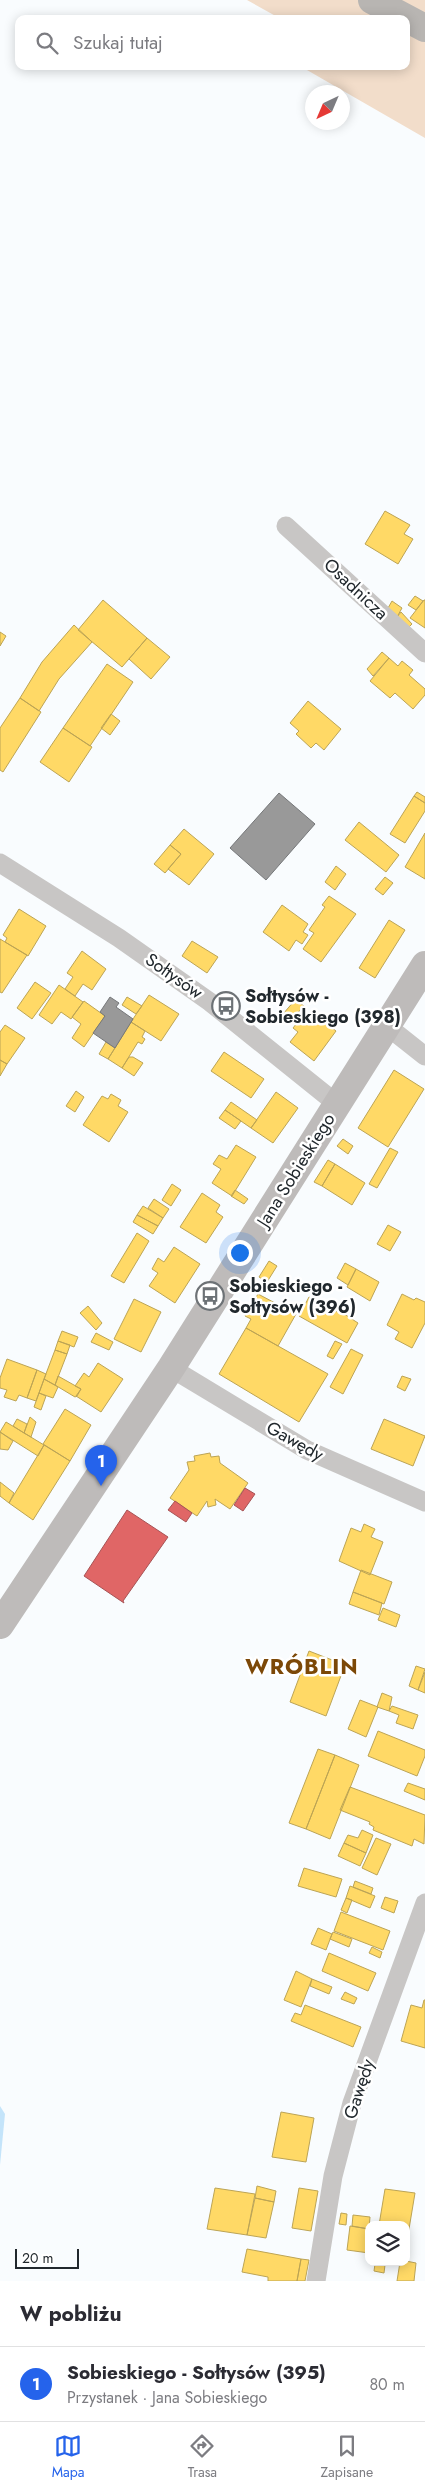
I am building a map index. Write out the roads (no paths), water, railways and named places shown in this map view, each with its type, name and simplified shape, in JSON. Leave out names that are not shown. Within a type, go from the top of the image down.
[{"type":"main road","points":[[372,0],[400,15]]},
{"type":"main road","points":[[410,20],[425,28]]},
{"type":"street","name":"Osadnicza","points":[[286,526],[425,653]]},
{"type":"street","name":"Sołtysów","points":[[0,863],[119,938],[210,1002],[337,1104]]},
{"type":"street","name":"Jana Sobieskiego","points":[[0,1625],[171,1368],[425,965]]},
{"type":"street","points":[[386,1026],[425,1056]]},
{"type":"street","name":"Gawędy","points":[[171,1368],[307,1450],[425,1502]]},
{"type":"street","name":"Gawędy","points":[[316,2281],[333,2176],[352,2103],[425,1903]]},
{"type":"water","points":[[0,2106],[5,2114],[0,2165]]},
{"type":"place","name":"Sołtysów - Sobieskiego (398)","points":[[226,1006]]},
{"type":"place","name":"Sobieskiego - Sołtysów (396)","points":[[210,1296]]},
{"type":"place","name":"Sobieskiego - Sołtysów (395)","points":[[101,1486]]},
{"type":"district","name":"WRÓBLIN","points":[[302,1666]]}]
